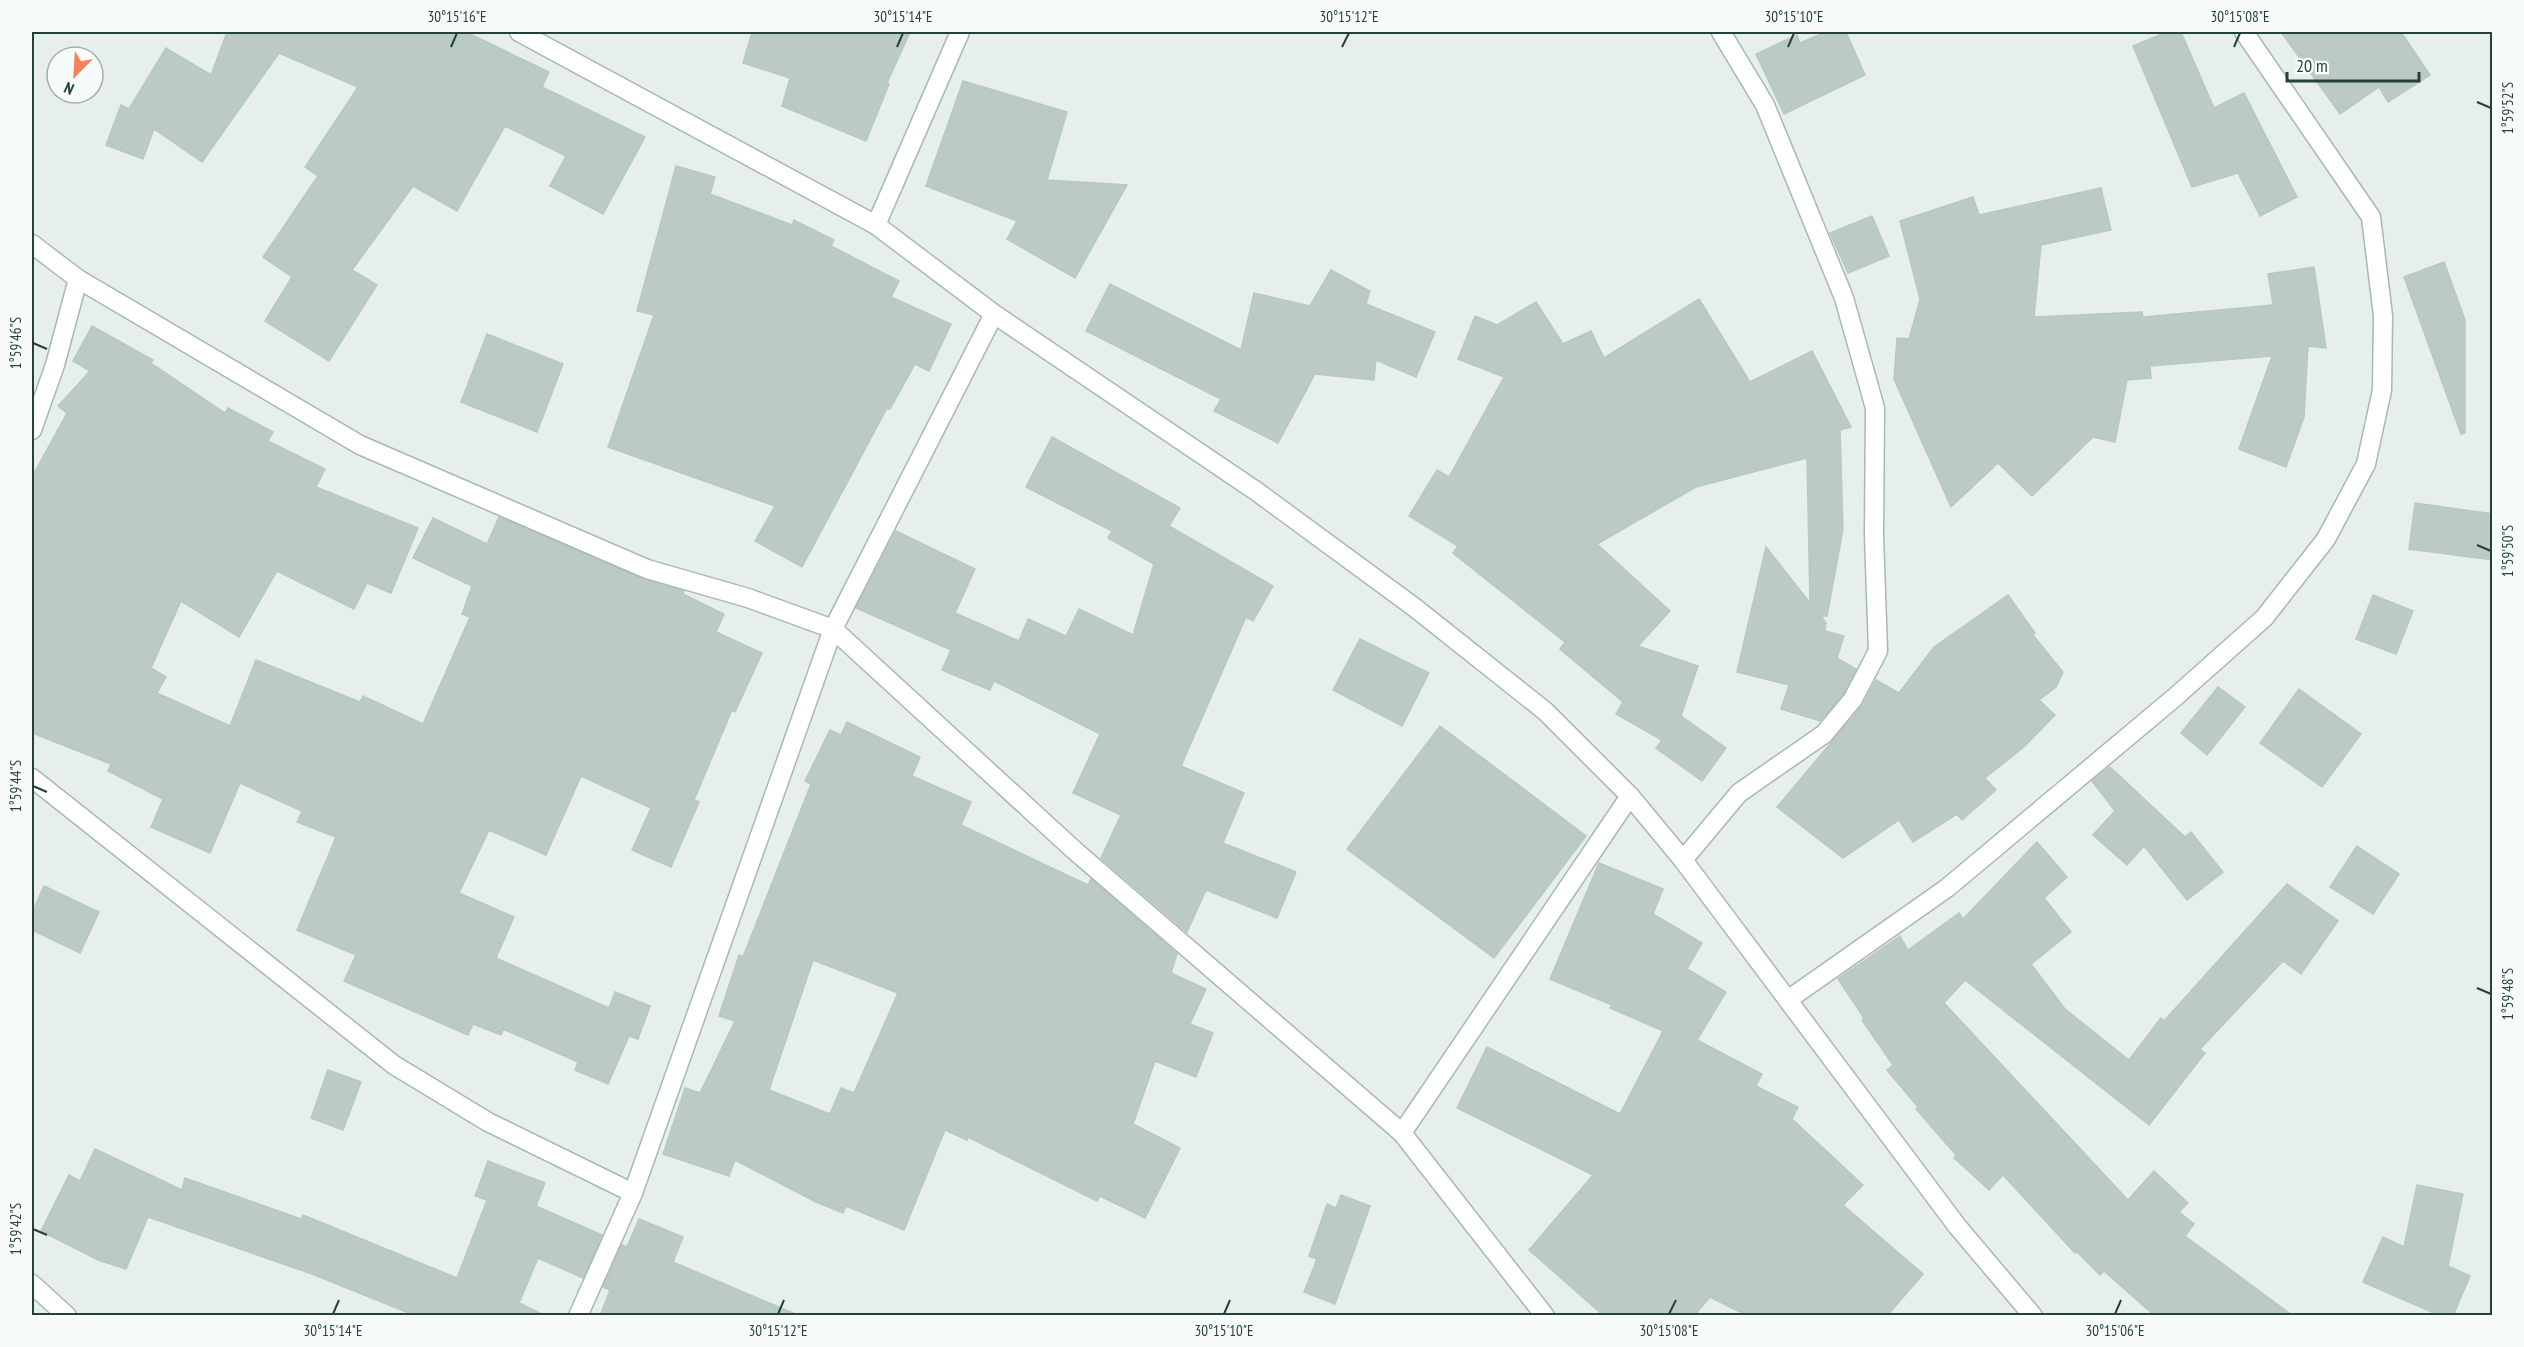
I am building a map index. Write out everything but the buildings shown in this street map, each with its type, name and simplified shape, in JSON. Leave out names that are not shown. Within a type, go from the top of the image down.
[{"type":"street","points":[[519,32],[876,225],[994,314],[1256,491],[1414,607],[1545,711],[1630,796],[1683,860],[1957,1226],[2033,1316]]},
{"type":"street","points":[[876,225],[960,32]]},
{"type":"street","points":[[1683,860],[1739,793],[1824,734],[1853,699],[1878,651],[1874,536],[1875,408],[1840,287],[1765,105],[1721,32]]},
{"type":"street","points":[[1789,999],[1947,888],[2174,698],[2264,618],[2326,539],[2366,464],[2382,390],[2383,316],[2371,217],[2244,32]]},
{"type":"street","points":[[32,244],[78,279],[360,445],[647,569],[748,598],[833,629],[1074,850],[1402,1133],[1545,1316]]},
{"type":"street","points":[[32,430],[55,365],[78,279]]},
{"type":"street","points":[[578,1316],[633,1193],[833,629],[994,314]]},
{"type":"street","points":[[32,778],[394,1065],[488,1122],[633,1193]]},
{"type":"street","points":[[1402,1133],[1630,796]]},
{"type":"street","points":[[32,1284],[68,1316]]}]
